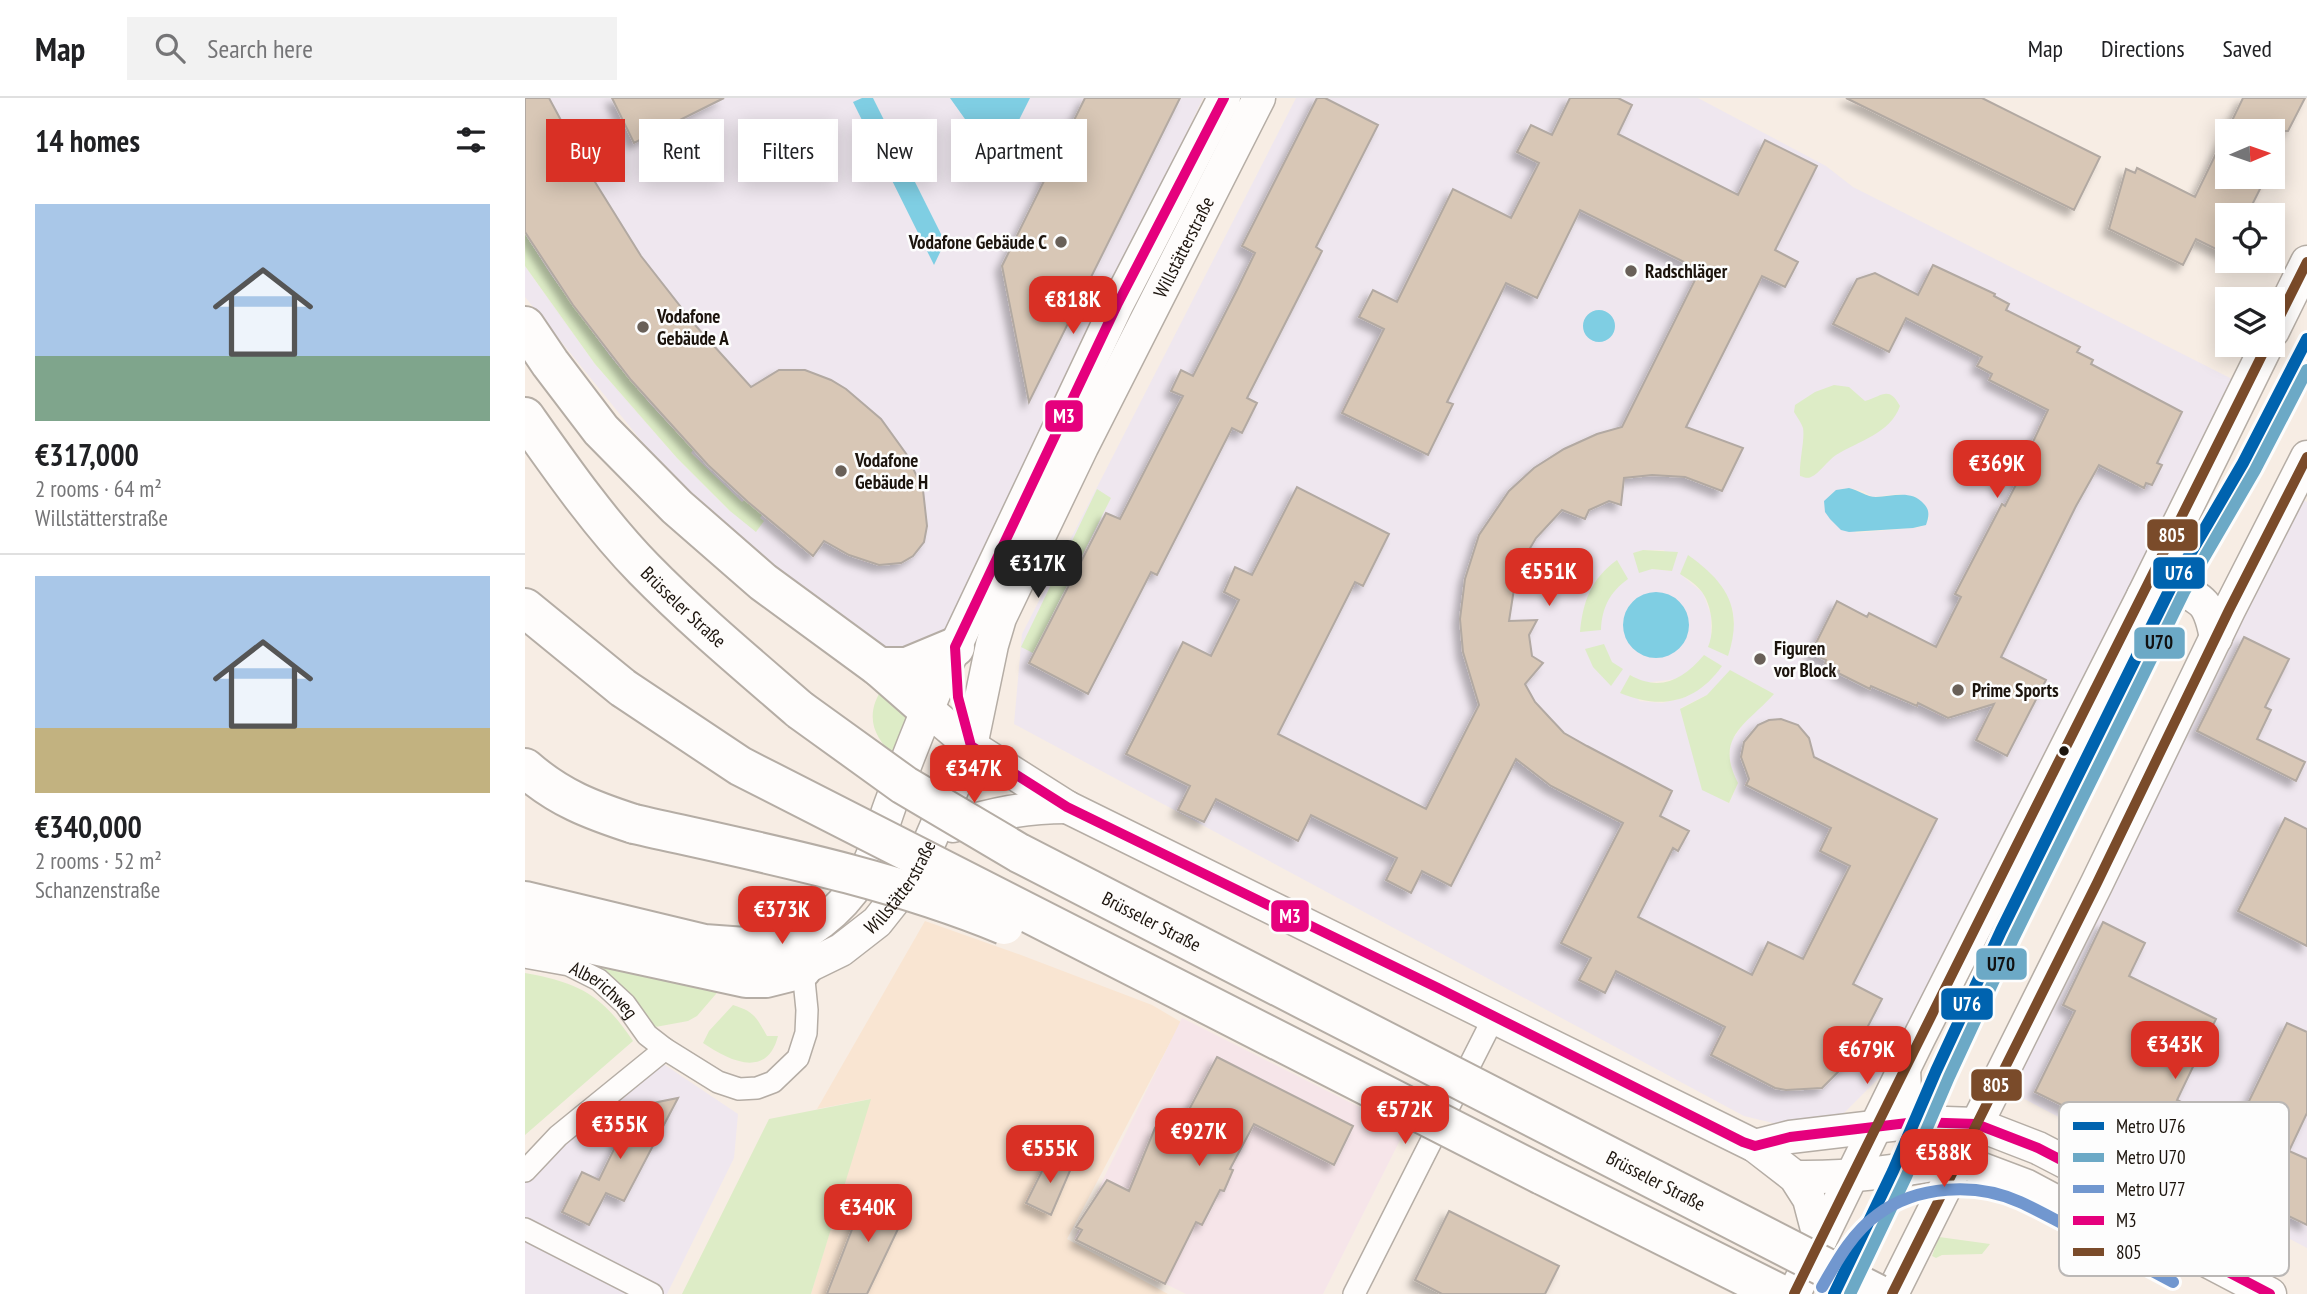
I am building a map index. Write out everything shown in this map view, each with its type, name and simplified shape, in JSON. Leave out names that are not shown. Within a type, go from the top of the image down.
[{"type":"highway","points":[[525,326],[601,430],[677,507],[763,582],[879,667],[927,709]]},
{"type":"highway","name":"Brüsseler Straße","points":[[525,417],[572,482],[643,568],[800,710],[904,785],[1019,853],[1877,1294]]},
{"type":"highway","points":[[525,607],[623,688],[740,766],[1780,1294]]},
{"type":"highway","points":[[879,667],[907,667],[955,647]]},
{"type":"highway","points":[[525,768],[548,788],[592,810],[634,824],[791,859],[906,890],[977,914],[1119,973],[1147,973]]},
{"type":"highway","points":[[525,901],[704,944],[787,959]]},
{"type":"highway","points":[[525,930],[671,964],[746,978],[766,978],[787,959]]},
{"type":"street","name":"Willstätterstraße","points":[[1224,98],[1111,317],[955,647],[927,709],[861,879],[809,932],[791,943],[787,959],[841,950],[877,922],[911,879],[971,746],[1000,618],[1082,447],[1259,98]]},
{"type":"street","points":[[2285,307],[2307,262]]},
{"type":"street","points":[[1794,1294],[2261,357]]},
{"type":"street","points":[[1892,1294],[2307,457]]},
{"type":"street","points":[[2143,596],[2172,585],[2202,599],[2213,621],[2215,638]]},
{"type":"street","name":"Willstätterstraße","points":[[955,647],[957,698],[962,723],[971,746]]},
{"type":"street","points":[[927,709],[971,746],[1067,807],[1755,1146],[1795,1177],[1809,1199],[1820,1241]]},
{"type":"street","points":[[903,770],[926,753],[952,746],[971,746]]},
{"type":"street","points":[[929,843],[950,827],[1001,812],[1067,807]]},
{"type":"street","name":"Alberichweg","points":[[525,957],[569,965],[599,980],[625,1004],[647,1035],[664,1049],[718,1082],[729,1086],[757,1088],[773,1082],[798,1058],[803,1045],[807,1010],[787,959]]},
{"type":"street","points":[[1354,1294],[1494,1017]]},
{"type":"street","points":[[525,1171],[558,1136],[664,1049]]},
{"type":"street","points":[[1905,1069],[1905,1092],[1916,1122],[1944,1151],[1958,1160],[2027,1186],[2059,1203]]},
{"type":"street","points":[[1755,1146],[1790,1137],[1916,1122],[1976,1124],[2059,1159]]},
{"type":"street","points":[[1795,1177],[1853,1175],[1958,1160]]},
{"type":"street","points":[[525,1229],[652,1294]]},
{"type":"street","points":[[2236,1276],[2270,1294]]},
{"type":"shaded area","points":[[525,98],[862,98],[854,102],[865,119],[852,119],[852,182],[905,182],[944,242],[914,182],[937,182],[937,119],[883,119],[873,98],[1203,98],[944,647],[905,675],[686,496],[525,297],[525,266],[595,364],[677,458],[730,511],[760,518],[691,452],[693,450],[610,356],[551,275],[525,234]]},
{"type":"shaded area","points":[[1296,98],[1698,98],[1826,166],[1853,187],[2232,379],[1891,1066],[1844,1113],[1781,1125],[1744,1116],[1014,724],[1022,634]],"holes":[[[1849,488],[1863,491],[1873,497],[1898,494],[1916,497],[1927,508],[1929,519],[1921,527],[1856,533],[1836,490]],[[1664,550],[1672,571],[1652,569],[1634,553]],[[1680,574],[1732,608],[1734,621],[1731,644],[1711,639],[1711,615],[1703,593]],[[1704,655],[1705,685],[1683,698],[1662,703],[1639,701],[1630,675],[1644,683],[1676,679],[1691,671]],[[1773,694],[1743,724],[1730,743],[1729,766],[1738,783],[1729,803],[1702,789],[1681,708],[1707,695]]]},
{"type":"shaded area","points":[[2298,497],[2307,502],[2307,1248],[2289,1239],[2289,1102],[2059,1102],[2059,1117],[2011,1092]]},
{"type":"shaded area","points":[[925,921],[1152,1005],[1181,1022],[1067,1239],[1168,1294],[811,1294],[870,1099],[817,1109]]},
{"type":"shaded area","points":[[1182,1018],[1405,1130],[1323,1294],[1186,1294],[1074,1239]]},
{"type":"shaded area","points":[[659,1061],[738,1114],[734,1158],[667,1294],[525,1294],[525,1179],[562,1141]]},
{"type":"green space","points":[[525,234],[551,275],[610,356],[693,450],[691,453],[742,502],[745,500],[762,515],[760,518],[764,521],[756,532],[730,511],[677,458],[595,364],[525,266]]},
{"type":"green space","points":[[1834,385],[1849,387],[1865,401],[1889,394],[1900,406],[1889,424],[1873,436],[1836,455],[1814,475],[1808,478],[1800,476],[1803,433],[1794,412],[1795,405],[1815,392]]},
{"type":"green space","points":[[1097,489],[1111,498],[1033,653],[1021,647]]},
{"type":"green space","points":[[1643,550],[1678,552],[1672,571],[1652,569],[1639,573],[1633,553]]},
{"type":"green space","points":[[1688,555],[1713,575],[1728,598],[1734,624],[1728,656],[1708,647],[1712,626],[1708,604],[1700,589],[1680,574]]},
{"type":"green space","points":[[1617,560],[1628,579],[1616,589],[1608,601],[1601,630],[1580,632],[1583,610],[1590,592],[1601,575]]},
{"type":"green space","points":[[1604,644],[1612,662],[1623,669],[1611,686],[1593,667],[1585,649]]},
{"type":"green space","points":[[1704,655],[1722,666],[1701,688],[1689,695],[1663,702],[1620,693],[1630,675],[1651,683],[1670,681],[1688,671]]},
{"type":"green space","points":[[1730,670],[1774,694],[1744,724],[1731,743],[1732,767],[1738,783],[1729,803],[1702,790],[1680,709],[1707,695]]},
{"type":"green space","points":[[884,686],[910,709],[896,757],[881,741],[873,724],[874,706]]},
{"type":"green space","points":[[580,954],[722,987],[697,1016],[688,1021],[650,1028],[589,970]]},
{"type":"green space","points":[[525,973],[561,981],[588,994],[611,1012],[633,1041],[525,1135]]},
{"type":"green space","points":[[733,1005],[754,1016],[767,1036],[778,1036],[773,1050],[765,1058],[756,1062],[735,1060],[703,1043],[709,1031]]},
{"type":"green space","points":[[871,1099],[811,1294],[682,1294],[769,1119]]},
{"type":"green space","points":[[1939,1237],[1990,1244],[1982,1254],[1942,1255],[1936,1258],[1932,1256]]},
{"type":"water","points":[[862,98],[873,98],[884,119],[861,119],[853,102]]},
{"type":"water","points":[[950,98],[1030,98],[1020,119],[965,119]]},
{"type":"water","points":[[893,182],[915,182],[945,242],[934,265]]},
{"type":"water","points":[[1599,310],[1610,315],[1615,326],[1610,337],[1599,342],[1588,337],[1583,326],[1588,315]]},
{"type":"water","points":[[1849,488],[1873,497],[1907,495],[1919,499],[1927,509],[1926,525],[1849,532],[1841,530],[1825,512],[1824,501],[1836,490]]},
{"type":"water","points":[[1650,592],[1662,592],[1674,597],[1684,607],[1689,625],[1687,638],[1674,653],[1662,658],[1650,658],[1638,653],[1628,643],[1623,631],[1623,619],[1628,607],[1638,597]]},
{"type":"building","points":[[525,98],[549,98],[560,119],[546,119],[546,182],[595,182],[641,256],[695,325],[751,387],[779,370],[805,370],[846,389],[881,419],[907,455],[923,490],[927,526],[924,542],[913,556],[901,563],[879,565],[849,555],[824,541],[813,556],[748,502],[708,465],[631,380],[573,305],[525,232]]},
{"type":"building","points":[[612,98],[724,98],[682,119],[639,119],[639,140],[634,143],[625,119],[622,119]]},
{"type":"building","name":"Vodafone Gebäude C","points":[[1085,98],[1180,98],[1029,402],[1002,266],[1044,182],[1087,182],[1087,119],[1075,119]]},
{"type":"building","points":[[1317,98],[1325,98],[1378,125],[1316,247],[1322,251],[1247,398],[1257,403],[1242,433],[1232,428],[1157,575],[1151,572],[1088,694],[1029,663],[1106,513],[1120,519],[1183,396],[1171,391],[1181,370],[1193,376],[1237,290],[1255,253],[1242,246]]},
{"type":"building","points":[[1570,98],[1618,98],[1632,105],[1618,134],[1738,195],[1765,140],[1817,166],[1775,250],[1798,262],[1785,287],[1762,276],[1686,427],[1743,448],[1722,491],[1685,477],[1652,475],[1624,478],[1621,505],[1609,501],[1589,510],[1585,519],[1562,510],[1536,538],[1526,555],[1514,589],[1509,621],[1537,620],[1529,635],[1532,656],[1543,663],[1525,684],[1535,702],[1564,733],[1672,791],[1660,816],[1689,831],[1678,851],[1673,848],[1638,917],[1752,975],[1768,942],[1803,959],[1850,866],[1820,851],[1831,828],[1746,785],[1749,779],[1741,757],[1744,742],[1758,725],[1781,719],[1798,725],[1809,738],[1814,757],[1937,819],[1853,984],[1882,999],[1851,1059],[1822,1088],[1775,1088],[1711,1055],[1725,1027],[1616,971],[1605,993],[1579,980],[1591,958],[1561,943],[1623,823],[1551,786],[1516,759],[1451,886],[1422,871],[1411,893],[1386,880],[1397,858],[1311,815],[1298,841],[1216,799],[1204,822],[1178,810],[1190,786],[1126,754],[1183,642],[1211,656],[1239,600],[1224,592],[1235,567],[1252,575],[1297,487],[1389,534],[1363,586],[1355,582],[1278,734],[1426,809],[1479,705],[1463,652],[1460,619],[1465,579],[1479,535],[1509,491],[1534,468],[1564,449],[1597,434],[1622,427],[1700,270],[1580,210],[1537,298],[1506,283],[1447,402],[1453,404],[1428,455],[1342,413],[1384,329],[1359,317],[1373,290],[1397,302],[1453,189],[1511,218],[1539,163],[1517,152],[1531,125],[1552,135]]},
{"type":"building","points":[[1846,98],[1982,98],[2100,157],[2074,210]]},
{"type":"building","points":[[2243,98],[2305,98],[2288,131],[2285,131],[2285,119],[2233,119]]},
{"type":"building","points":[[2215,156],[2215,189],[2260,189],[2253,203],[2215,203],[2215,248],[2196,239],[2183,265],[2109,229],[2126,169],[2135,173],[2137,168],[2195,197]]},
{"type":"building","points":[[1933,265],[1995,294],[1994,296],[2009,304],[2006,310],[2080,347],[2077,352],[2093,360],[2091,364],[2182,412],[2157,463],[2162,465],[2152,485],[2146,483],[2144,488],[2099,465],[2076,506],[2001,657],[2046,680],[2007,756],[1976,740],[1994,704],[1948,718],[1918,703],[1917,706],[1871,686],[1870,689],[1838,673],[1839,671],[1825,663],[1826,660],[1811,653],[1837,601],[1867,617],[1869,613],[1936,647],[1961,597],[1955,594],[2036,446],[2032,444],[2048,410],[1989,380],[1992,374],[1977,366],[1982,357],[1906,318],[1889,352],[1833,324],[1857,279],[1875,273],[1918,295]]},
{"type":"building","points":[[2244,637],[2289,659],[2265,707],[2271,710],[2257,739],[2305,762],[2296,781],[2197,731]]},
{"type":"building","points":[[2285,818],[2307,829],[2307,946],[2238,911]]},
{"type":"building","points":[[2103,922],[2145,943],[2129,976],[2216,1019],[2177,1100],[2181,1102],[2059,1104],[2035,1092],[2075,1011],[2063,1005]]},
{"type":"building","points":[[2287,1023],[2307,1032],[2307,1113],[2289,1151],[2289,1102],[2249,1102]]},
{"type":"building","points":[[1217,1057],[1353,1126],[1334,1165],[1254,1124],[1230,1169],[1233,1170],[1224,1191],[1220,1190],[1202,1225],[1196,1222],[1165,1284],[1076,1240],[1082,1230],[1076,1227],[1107,1180],[1129,1191],[1155,1128],[1174,1138]]},
{"type":"building","points":[[678,1098],[624,1201],[606,1193],[589,1225],[562,1212],[582,1172],[599,1180],[620,1137],[610,1131],[648,1104]]},
{"type":"building","points":[[2289,1151],[2307,1159],[2307,1225],[2289,1216]]},
{"type":"building","points":[[1050,1155],[1072,1166],[1051,1215],[1026,1203]]},
{"type":"building","points":[[868,1188],[908,1208],[867,1294],[827,1294]]},
{"type":"building","points":[[1449,1211],[1559,1266],[1545,1294],[1442,1294],[1415,1280]]},
{"type":"metro line","name":"U76","points":[[1834,1294],[1893,1171],[2001,931],[2172,585],[2243,463],[2307,339]]},
{"type":"metro line","name":"U70","points":[[1850,1294],[2014,937],[2184,592],[2255,470],[2307,370]]},
{"type":"metro line","name":"U77","points":[[1822,1287],[1839,1258],[1868,1222],[1893,1205],[1928,1192],[1966,1189],[1985,1191],[2020,1202],[2059,1222]]},
{"type":"metro line","name":"U77","points":[[2162,1276],[2173,1282]]},
{"type":"transit line","name":"M3","points":[[971,746],[958,697],[955,647],[1117,305],[1224,98]]},
{"type":"transit line","name":"805","points":[[2285,306],[2307,262]]},
{"type":"transit line","name":"805","points":[[1794,1294],[2261,357]]},
{"type":"transit line","name":"805","points":[[1892,1294],[2307,457]]},
{"type":"transit line","name":"M3","points":[[971,746],[1067,807],[1438,988],[1743,1142],[1755,1146],[1790,1137],[1916,1122],[1976,1124],[2059,1159]]},
{"type":"transit line","name":"M3","points":[[2236,1276],[2270,1294]]},
{"type":"place","name":"Vodafone Gebäude C","points":[[1061,242]]},
{"type":"place","name":"Radschläger","points":[[1631,271]]},
{"type":"place","name":"Vodafone Gebäude A","points":[[643,327]]},
{"type":"place","name":"Vodafone Gebäude H","points":[[841,471]]},
{"type":"place","name":"Figuren vor Block","points":[[1760,659]]},
{"type":"place","name":"Prime Sports","points":[[1958,690]]}]
